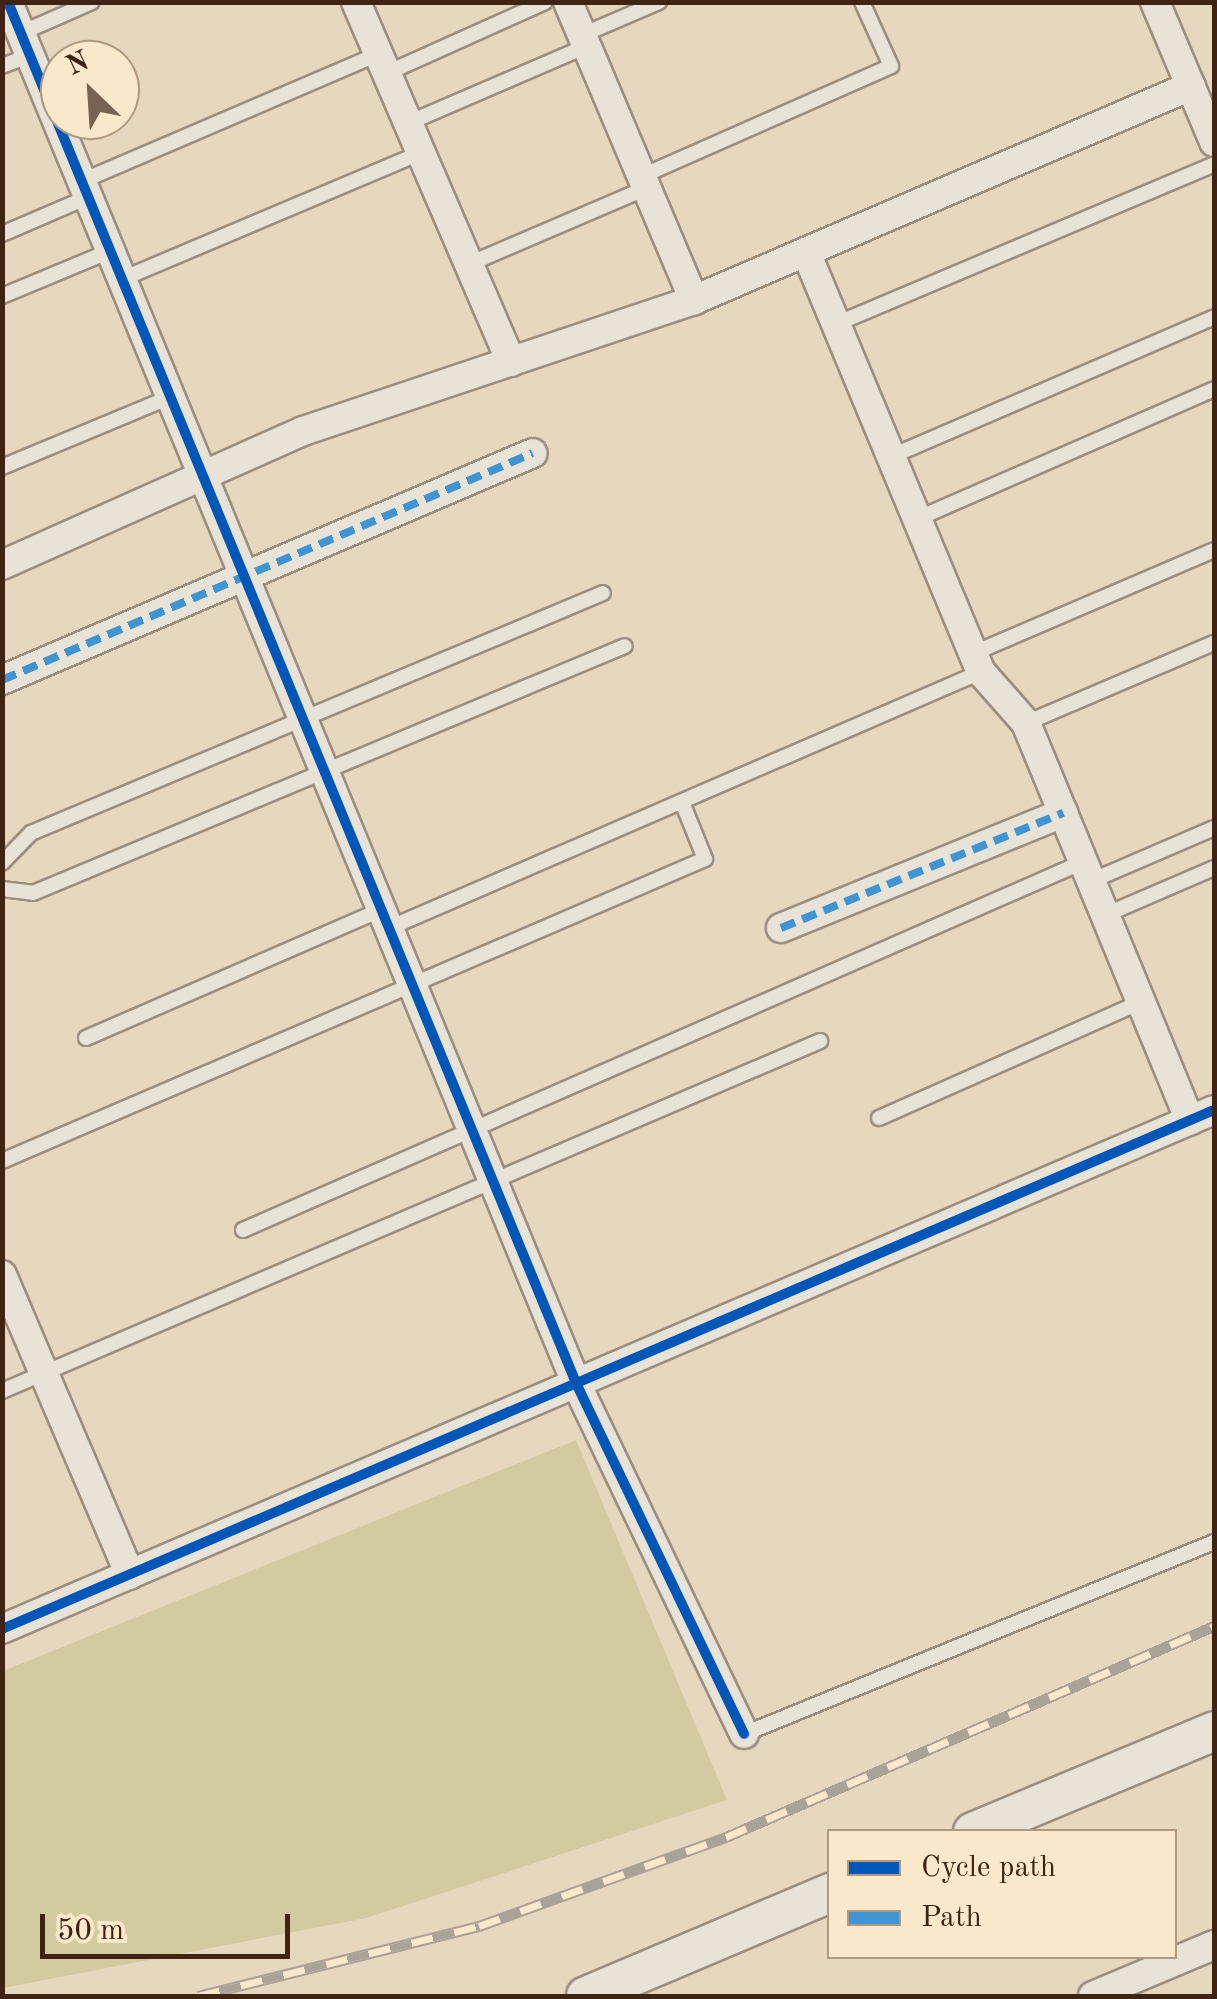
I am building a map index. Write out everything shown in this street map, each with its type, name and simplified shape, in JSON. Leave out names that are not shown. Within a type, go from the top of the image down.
[{"type":"main road","points":[[980,1829],[1214,1732]]},
{"type":"main road","points":[[586,1996],[827,1894]]},
{"type":"street","points":[[356,2],[511,362]]},
{"type":"street","points":[[568,2],[694,300]]},
{"type":"street","points":[[1155,2],[1214,142]]},
{"type":"street","points":[[14,21],[576,1383],[744,1734]]},
{"type":"street","points":[[2,565],[303,431],[694,300],[1190,86]]},
{"type":"street","points":[[2,1629],[1202,1115],[1141,1002],[1026,723],[977,662],[806,252]]},
{"type":"street","points":[[2,680],[532,453]]},
{"type":"street","points":[[781,928],[1063,813]]},
{"type":"street","points":[[2,1275],[12,1324],[44,1374],[130,1574]]},
{"type":"street","points":[[1093,1996],[1135,1988],[1214,1945]]},
{"type":"lane","points":[[2,66],[14,21],[92,2]]},
{"type":"lane","points":[[2,234],[85,189],[383,64],[544,2]]},
{"type":"lane","points":[[408,123],[659,2]]},
{"type":"lane","points":[[468,264],[891,66],[862,2]]},
{"type":"lane","points":[[122,279],[421,153]]},
{"type":"lane","points":[[836,324],[1214,164]]},
{"type":"lane","points":[[2,296],[110,251]]},
{"type":"lane","points":[[892,456],[1214,317]]},
{"type":"lane","points":[[919,518],[1214,389]]},
{"type":"lane","points":[[2,466],[170,396]]},
{"type":"lane","points":[[86,1038],[682,802],[1214,550]]},
{"type":"lane","points":[[2,863],[31,833],[602,593]]},
{"type":"lane","points":[[1026,723],[1214,643]]},
{"type":"lane","points":[[2,889],[33,894],[625,646]]},
{"type":"lane","points":[[2,1161],[705,859],[682,802]]},
{"type":"lane","points":[[243,1230],[470,1126],[1087,872],[1214,828]]},
{"type":"lane","points":[[1105,915],[1214,868]]},
{"type":"lane","points":[[879,1118],[1141,1002]]},
{"type":"lane","points":[[2,1391],[492,1178],[820,1041]]},
{"type":"lane","points":[[744,1734],[1214,1542]]},
{"type":"shaded area","points":[[576,1440],[727,1800],[366,1918],[3,1988],[3,1671]]},
{"type":"railway","points":[[198,1996],[479,1926],[726,1837],[1214,1626]]},
{"type":"marked path","points":[[2,680],[533,453]]},
{"type":"marked path","points":[[781,928],[1063,813]]},
{"type":"cycle path","points":[[8,2],[576,1383],[744,1734]]},
{"type":"cycle path","points":[[2,1629],[1214,1110]]}]
